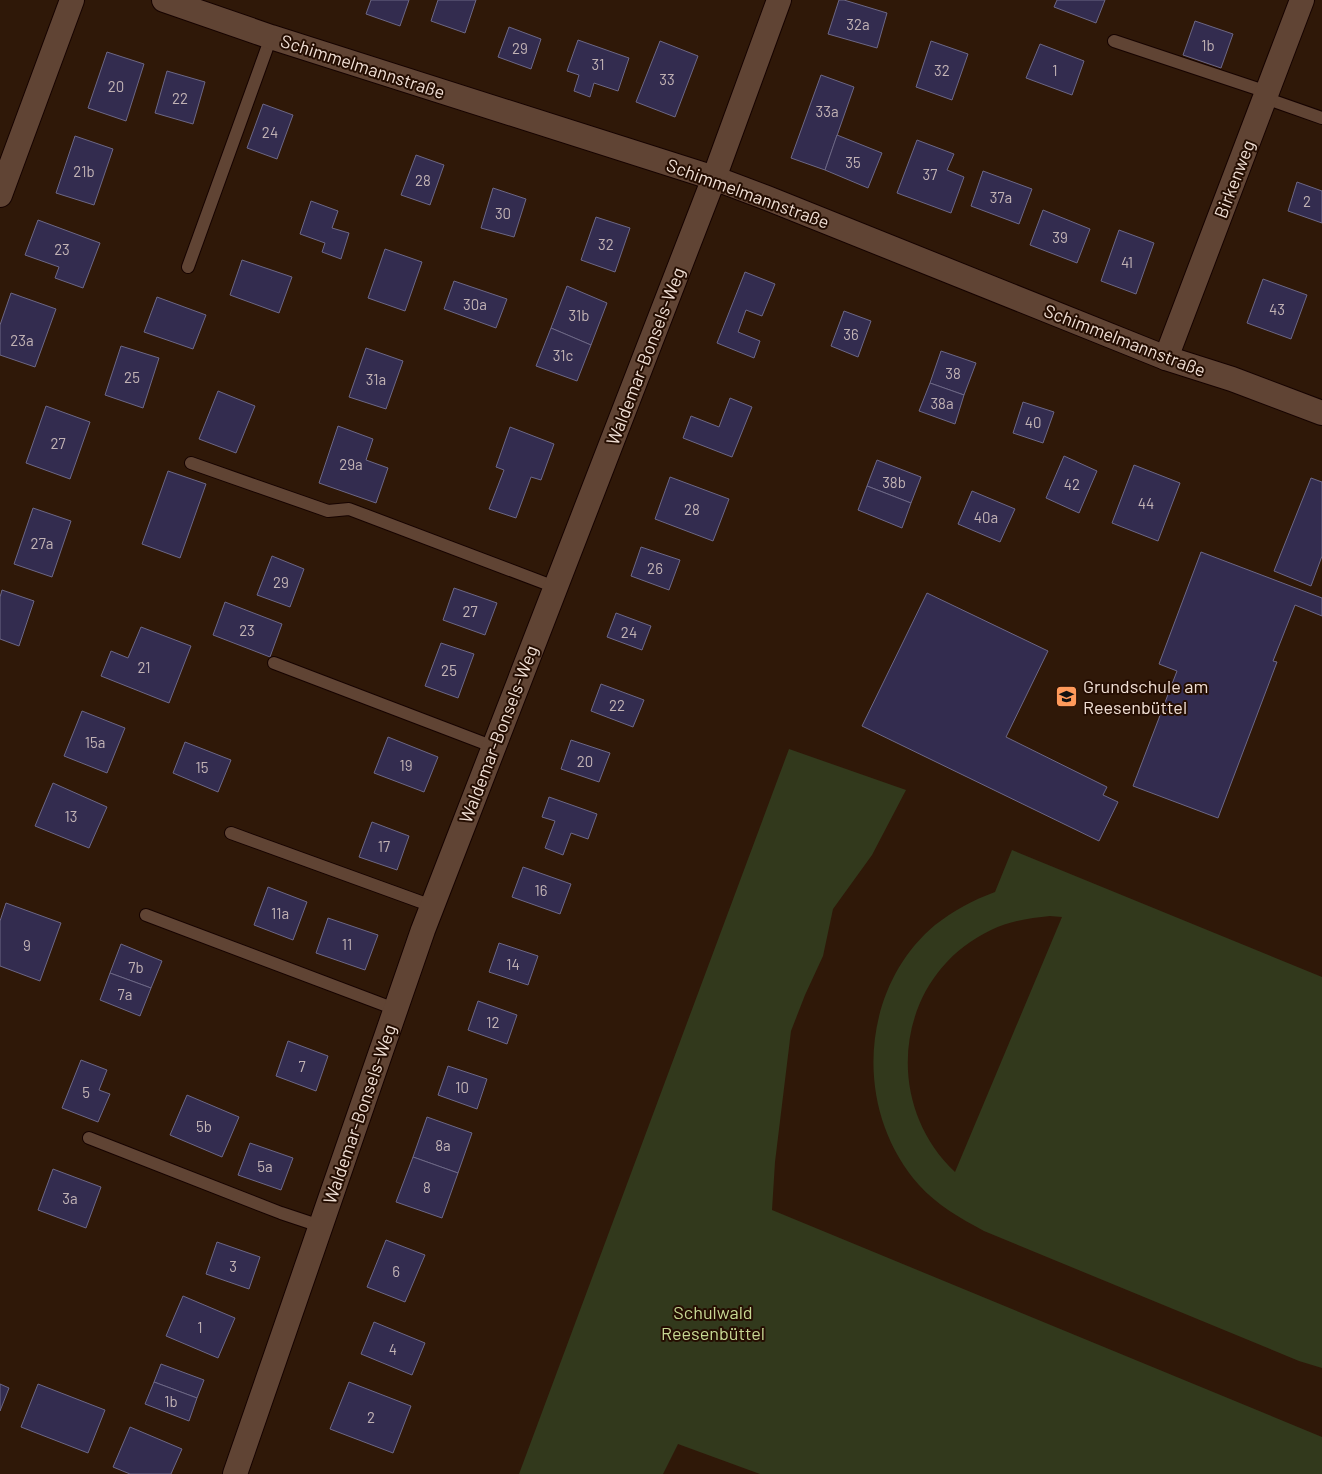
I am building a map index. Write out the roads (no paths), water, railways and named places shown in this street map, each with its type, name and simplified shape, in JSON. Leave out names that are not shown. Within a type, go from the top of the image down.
[{"type":"street","points":[[0,195],[72,0]]},
{"type":"street","name":"Schimmelmannstraße","points":[[164,0],[271,37],[714,178],[1166,358],[1232,379],[1322,413]]},
{"type":"street","name":"Waldemar-Bonsels-Weg","points":[[235,1474],[432,906],[714,178],[779,0]]},
{"type":"street","name":"Birkenweg","points":[[1166,358],[1302,0]]},
{"type":"lane","points":[[188,267],[271,37]]},
{"type":"lane","points":[[1114,41],[1266,95],[1322,118]]},
{"type":"lane","points":[[192,463],[328,511],[349,509],[555,587]]},
{"type":"lane","points":[[274,663],[494,747]]},
{"type":"lane","points":[[231,833],[432,906]]},
{"type":"lane","points":[[146,915],[395,1009]]},
{"type":"lane","points":[[89,1138],[281,1213],[320,1226]]},
{"type":"place","name":"Grundschule am Reesenbüttel","points":[[1067,696]]},
{"type":"park label","name":"Schulwald Reesenbüttel","points":[[713,1322]]}]
